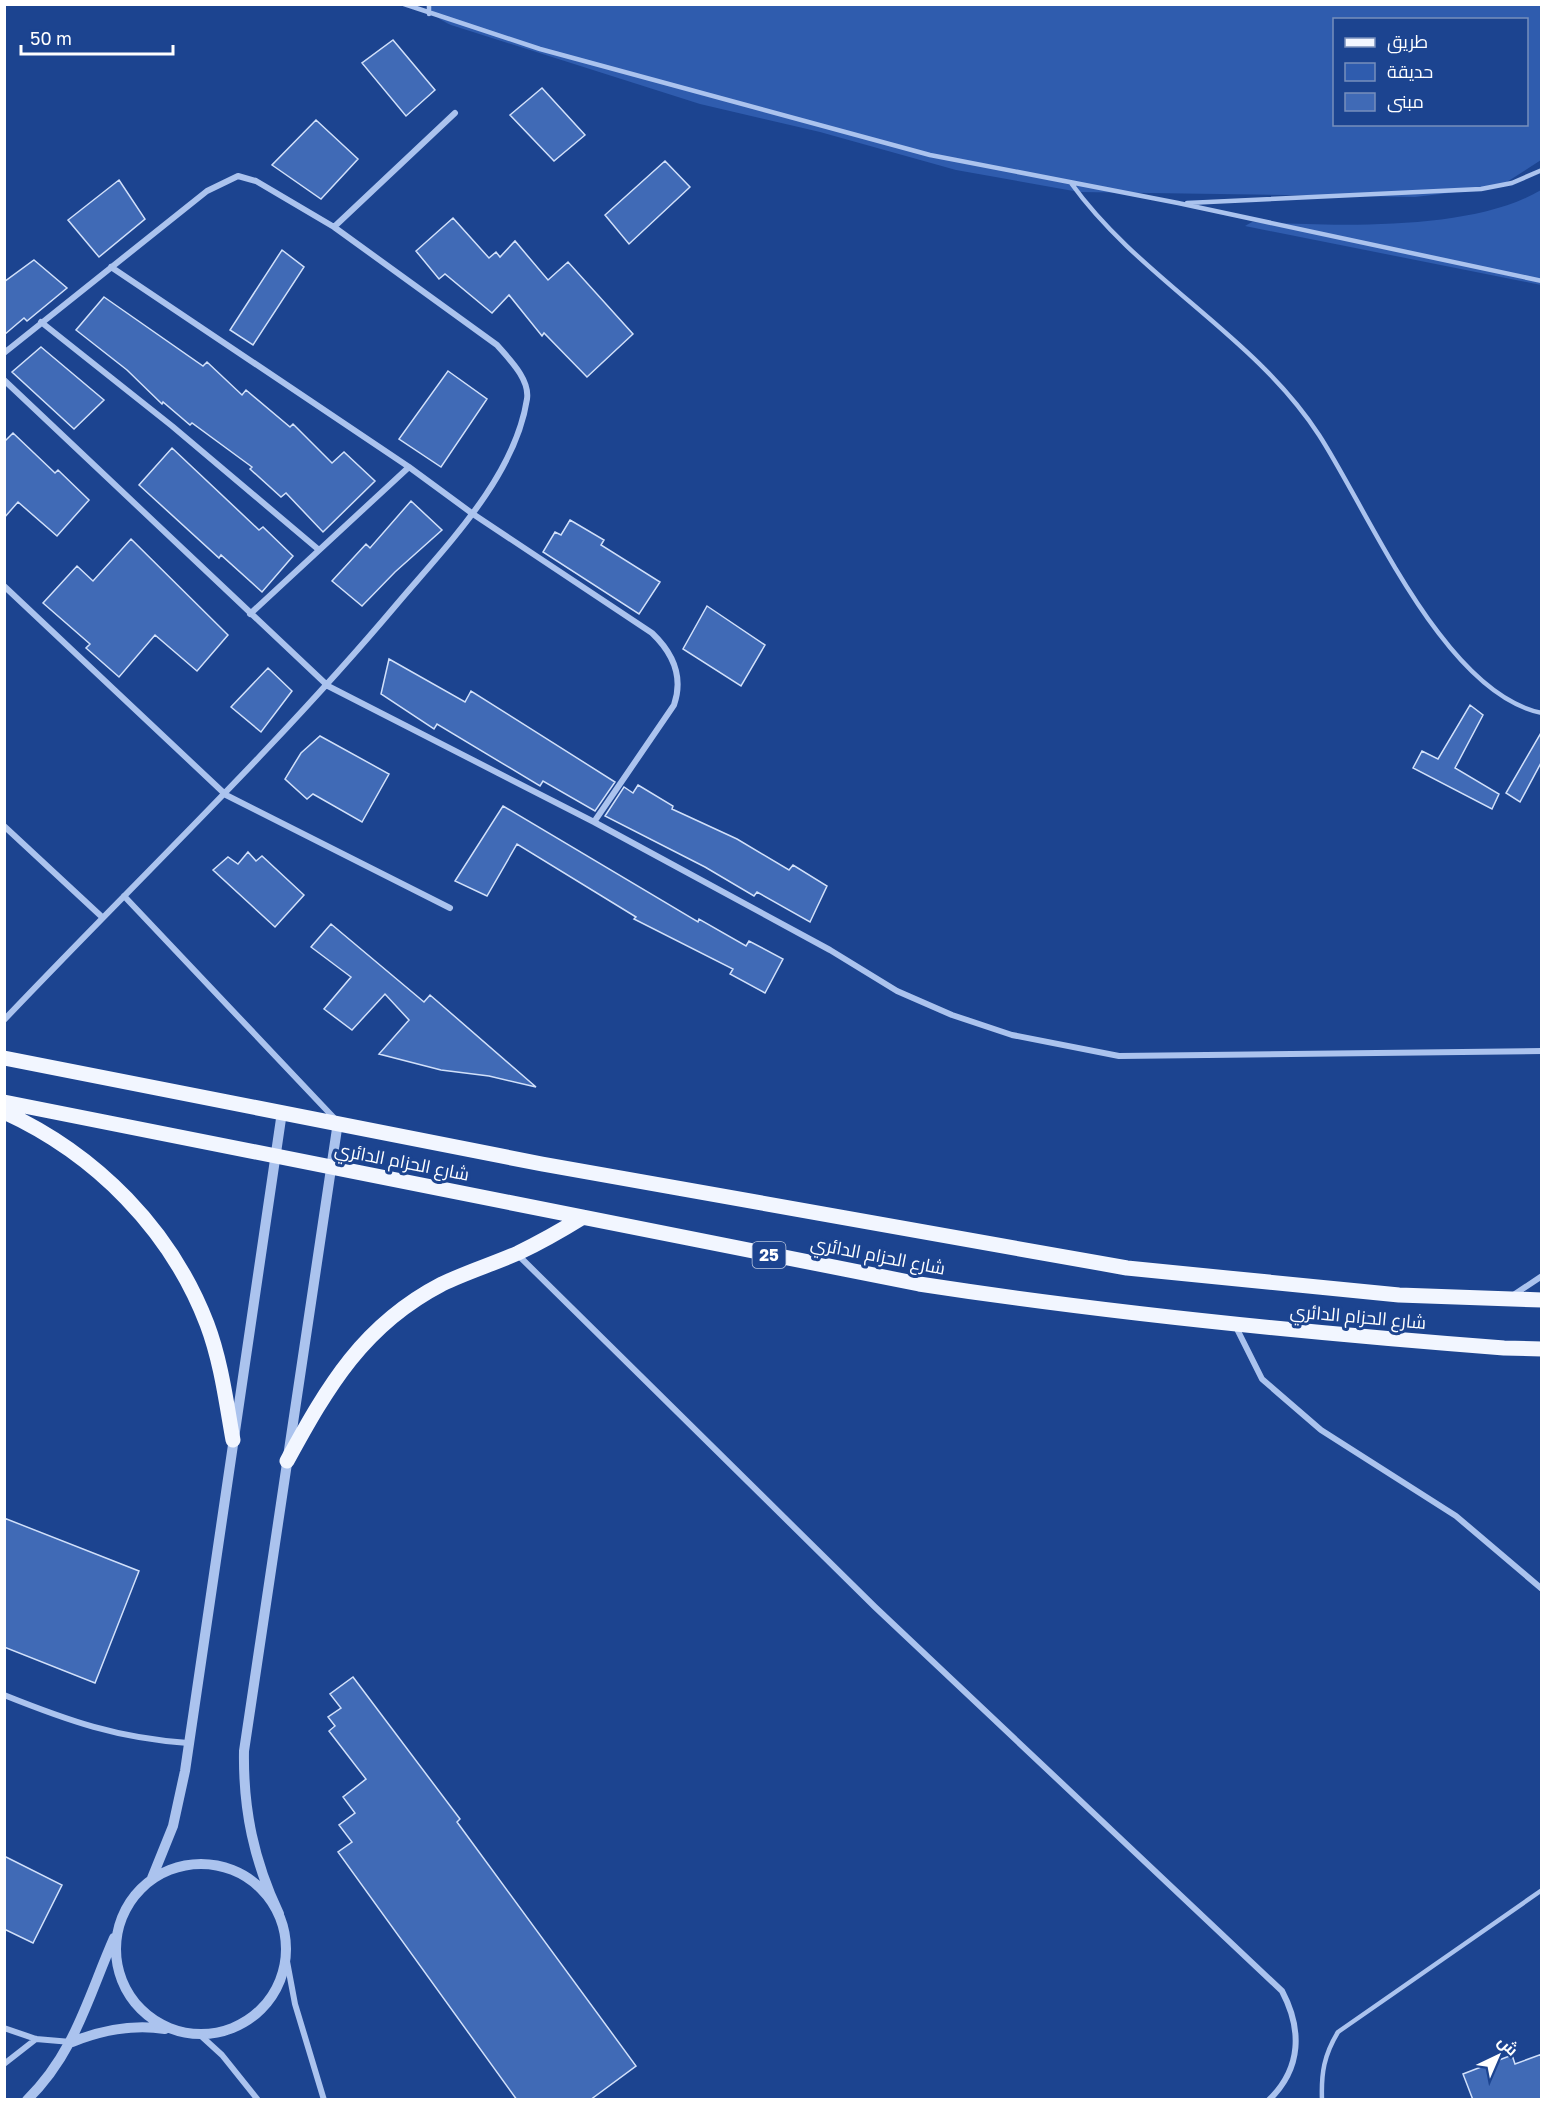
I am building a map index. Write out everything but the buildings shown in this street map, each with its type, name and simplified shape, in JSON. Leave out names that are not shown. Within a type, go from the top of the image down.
[{"type":"main road","name":"شارع الحزام الدائري","points":[[4,1058],[542,1164],[1127,1268],[1399,1295],[1542,1300]]},
{"type":"main road","name":"شارع الحزام الدائري","points":[[4,1102],[919,1284],[1060,1306],[1236,1326],[1493,1348],[1542,1349]]},
{"type":"main road","points":[[4,1112],[78,1155],[127,1197],[160,1236],[186,1279],[207,1325],[221,1374],[233,1440]]},
{"type":"main road","points":[[287,1461],[324,1394],[348,1361],[376,1332],[407,1306],[441,1285],[517,1254],[583,1217]]},
{"type":"street","points":[[333,227],[455,113]]},
{"type":"street","points":[[4,353],[207,191],[238,176],[255,181],[333,227],[497,345],[519,370],[527,397],[515,444],[473,514],[328,686],[226,795],[102,917],[4,1020]]},
{"type":"street","points":[[111,267],[409,466],[473,514],[652,633],[672,657],[680,688],[674,705],[594,822]]},
{"type":"street","points":[[41,322],[172,426],[319,550]]},
{"type":"street","points":[[4,380],[328,686],[594,822],[830,950],[897,992],[952,1015],[1012,1035],[1119,1056],[1542,1051]]},
{"type":"street","points":[[250,614],[409,466]]},
{"type":"street","points":[[4,586],[226,795],[450,908]]},
{"type":"street","points":[[4,826],[102,917]]},
{"type":"street","points":[[124,896],[338,1122],[244,1751],[243,1785],[254,1851],[285,1935],[286,1956],[295,2004],[324,2100]]},
{"type":"street","points":[[152,1878],[180,1799],[282,1112]]},
{"type":"street","points":[[517,1254],[875,1607],[1282,1991],[1292,2009],[1297,2030],[1296,2051],[1290,2071],[1280,2089],[1269,2100]]},
{"type":"street","points":[[1508,1299],[1542,1276]]},
{"type":"street","points":[[1236,1326],[1262,1379],[1321,1430],[1456,1516],[1542,1589]]},
{"type":"street","points":[[4,1695],[77,1724],[113,1734],[188,1743]]},
{"type":"street","points":[[27,2100],[55,2068],[72,2042],[125,1910],[136,1892],[152,1878],[183,1866],[199,1863],[224,1866],[247,1877],[266,1893],[279,1914]]},
{"type":"street","points":[[117,1930],[116,1952],[119,1973],[128,1993],[141,2009],[158,2022],[178,2031]]},
{"type":"street","points":[[4,2028],[36,2039],[72,2042],[88,2035],[124,2028],[199,2034],[225,2031],[248,2020],[267,2003],[280,1981],[286,1956]]},
{"type":"street","points":[[199,2034],[222,2055],[258,2100]]},
{"type":"street","points":[[4,2064],[36,2039]]},
{"type":"lane","points":[[404,4],[540,49],[930,155],[1178,203],[1542,281]]},
{"type":"lane","points":[[429,4],[429,14]]},
{"type":"lane","points":[[1178,203],[1481,189],[1512,183],[1542,170]]},
{"type":"lane","points":[[1071,183],[1106,224],[1261,364],[1297,403],[1321,438],[1377,540],[1454,651],[1502,696],[1525,710],[1542,713]]},
{"type":"lane","points":[[1322,2100],[1322,2068],[1328,2049],[1338,2032],[1542,1890]]},
{"type":"green space","points":[[429,5],[1541,5],[1541,160],[1499,187],[1415,197],[1079,192],[956,170],[820,132],[700,104],[451,25],[432,12]]},
{"type":"green space","points":[[1541,190],[1541,285],[1245,226],[1252,222],[1361,225],[1440,220],[1512,204]]}]
